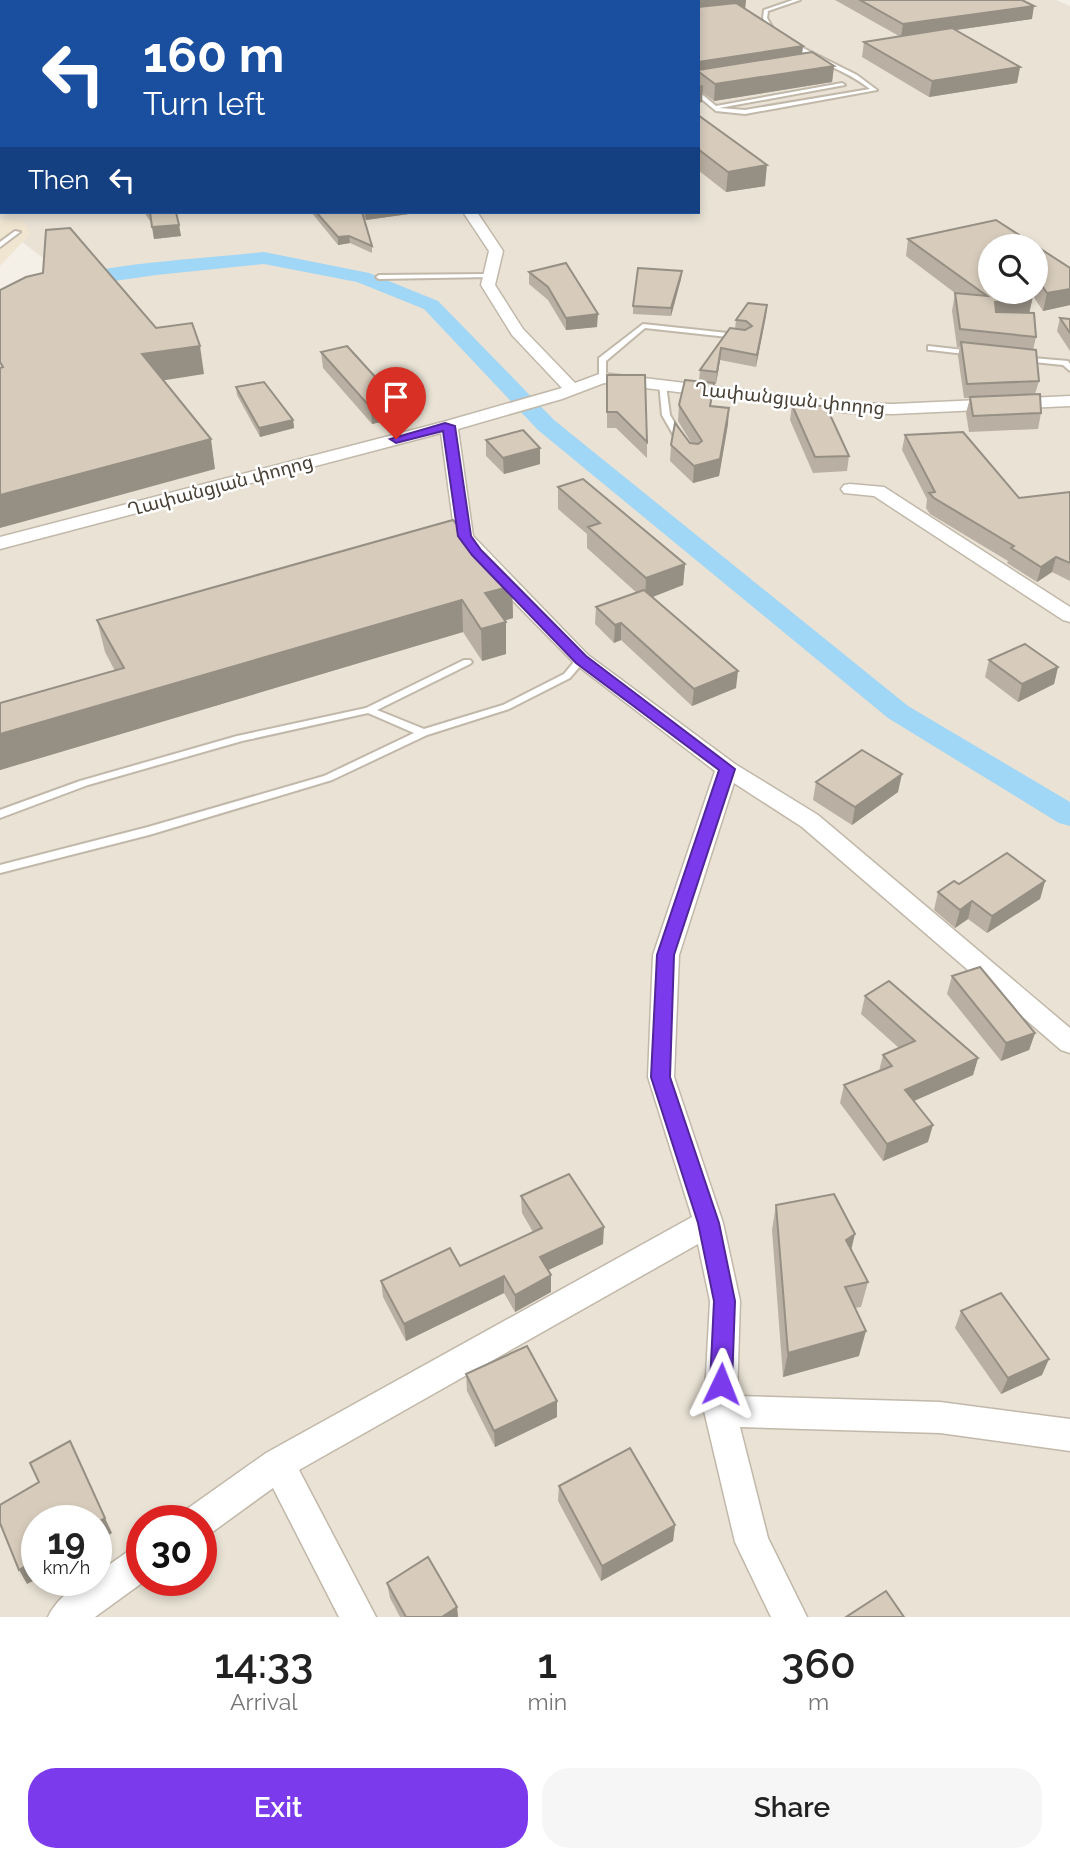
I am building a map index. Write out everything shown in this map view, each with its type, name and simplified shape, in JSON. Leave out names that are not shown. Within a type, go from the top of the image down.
[{"type":"street","points":[[471,214],[496,251],[488,285],[517,332],[564,392]]},
{"type":"street","name":"Ղափանցյան փողոց","points":[[0,543],[449,426],[602,378],[851,408],[893,409],[1070,401]]},
{"type":"street","points":[[449,426],[464,536],[476,552],[581,659],[727,769],[810,821],[1070,1043]]},
{"type":"street","points":[[850,489],[878,491],[1070,616]]},
{"type":"street","points":[[727,769],[666,955],[661,1077],[708,1223],[725,1301],[720,1411],[752,1542],[789,1617]]},
{"type":"street","points":[[217,1508],[278,1464],[708,1223]]},
{"type":"street","points":[[720,1411],[897,1416],[1038,1428],[1070,1435]]},
{"type":"street","points":[[278,1464],[358,1617]]},
{"type":"street","points":[[66,1617],[126,1574]]},
{"type":"lane","points":[[752,12],[798,0]]},
{"type":"lane","points":[[700,95],[718,110],[745,112],[874,90],[833,65],[811,57],[772,32],[765,18],[766,10]]},
{"type":"lane","points":[[714,107],[842,85]]},
{"type":"lane","points":[[700,102],[707,102]]},
{"type":"lane","points":[[0,245],[17,232]]},
{"type":"lane","points":[[379,277],[488,276]]},
{"type":"lane","points":[[602,378],[602,360],[643,327],[744,337]]},
{"type":"lane","points":[[931,348],[984,354]]},
{"type":"lane","points":[[1011,357],[1065,363],[1070,369]]},
{"type":"lane","points":[[662,385],[666,415],[687,447]]},
{"type":"lane","points":[[0,869],[149,831],[328,778],[423,733],[506,707],[567,676],[581,659]]},
{"type":"lane","points":[[0,814],[84,782],[214,745],[369,710],[467,662]]},
{"type":"lane","points":[[369,710],[423,733]]},
{"type":"shaded area","points":[[700,0],[1056,0],[1070,6],[1070,1617],[0,1617],[0,299],[60,271],[0,225],[0,214],[700,214]]},
{"type":"shaded area","points":[[0,219],[24,221],[30,234],[0,266]]},
{"type":"building","points":[[860,0],[1022,0],[1034,6],[903,24]]},
{"type":"building","points":[[736,3],[803,46],[700,62],[700,7]]},
{"type":"building","points":[[952,28],[1020,67],[932,81],[864,42]]},
{"type":"building","points":[[812,52],[834,66],[715,84],[700,73],[700,70]]},
{"type":"building","points":[[700,116],[767,165],[728,172],[700,151]]},
{"type":"building","points":[[150,214],[176,214],[179,225],[152,227]]},
{"type":"building","points":[[318,214],[363,214],[372,246],[349,236],[338,237]]},
{"type":"building","points":[[996,220],[1018,234],[978,234],[978,290],[908,239]]},
{"type":"building","points":[[70,228],[156,328],[192,323],[200,346],[142,354],[211,439],[0,495],[0,368],[3,367],[0,362],[0,290],[26,277],[43,273],[46,230]]},
{"type":"building","points":[[1048,254],[1070,268],[1070,289],[1048,293]]},
{"type":"building","points":[[566,263],[598,314],[566,318],[548,287],[529,272]]},
{"type":"building","points":[[638,268],[682,271],[671,308],[633,306]]},
{"type":"building","points":[[955,293],[978,295],[978,304],[995,304],[996,312],[1034,313],[1036,337],[960,329]]},
{"type":"building","points":[[748,303],[767,305],[757,355],[721,348],[717,372],[700,370],[730,328],[745,330],[752,326],[746,321],[736,320]]},
{"type":"building","points":[[1060,318],[1070,319],[1070,333]]},
{"type":"building","points":[[961,342],[1036,350],[1039,381],[967,384]]},
{"type":"building","points":[[347,346],[398,402],[371,408],[321,352]]},
{"type":"building","points":[[607,375],[645,375],[647,442],[617,412],[607,412]]},
{"type":"building","points":[[685,380],[714,383],[710,406],[729,408],[720,459],[694,466],[671,445],[675,423],[690,443],[698,444],[702,441],[679,405]]},
{"type":"building","points":[[264,382],[293,420],[259,428],[236,387]]},
{"type":"building","points":[[1040,394],[1041,413],[973,416],[970,397]]},
{"type":"building","points":[[792,405],[826,406],[849,456],[815,457]]},
{"type":"building","points":[[523,430],[540,448],[503,458],[486,440]]},
{"type":"building","points":[[963,432],[1019,498],[1070,492],[1070,563],[1056,557],[1041,567],[1011,548],[1014,546],[929,493],[935,492],[905,435]]},
{"type":"building","points":[[583,479],[685,564],[646,578],[588,527],[600,523],[558,487]]},
{"type":"building","points":[[453,520],[512,586],[485,593],[506,622],[481,629],[462,600],[0,734],[0,703],[124,668],[97,620]]},
{"type":"building","points":[[644,590],[738,671],[694,689],[621,623],[615,625],[596,607]]},
{"type":"building","points":[[1025,644],[1058,667],[1022,684],[989,660]]},
{"type":"building","points":[[862,750],[902,774],[855,807],[816,782]]},
{"type":"building","points":[[1007,853],[1045,881],[992,916],[972,901],[960,910],[938,892],[954,881],[959,884]]},
{"type":"building","points":[[980,967],[1035,1033],[1006,1043],[952,976]]},
{"type":"building","points":[[889,981],[978,1058],[905,1090],[933,1125],[887,1144],[844,1085],[892,1066],[883,1055],[915,1041],[865,996]]},
{"type":"building","points":[[569,1174],[604,1227],[540,1257],[551,1275],[515,1295],[504,1276],[404,1324],[381,1281],[450,1248],[460,1266],[542,1228],[521,1196]]},
{"type":"building","points":[[834,1194],[855,1234],[846,1240],[868,1282],[845,1287],[866,1331],[788,1353],[776,1205]]},
{"type":"building","points":[[1001,1293],[1049,1359],[1008,1378],[961,1311]]},
{"type":"building","points":[[527,1346],[557,1401],[494,1431],[466,1374]]},
{"type":"building","points":[[70,1441],[99,1505],[21,1505],[19,1570],[0,1523],[0,1505],[39,1482],[30,1463]]},
{"type":"building","points":[[630,1448],[675,1525],[602,1566],[559,1486]]},
{"type":"building","points":[[428,1557],[457,1607],[442,1617],[406,1617],[387,1583]]},
{"type":"building","points":[[886,1591],[904,1617],[846,1617]]},
{"type":"waterway","points":[[0,302],[41,286],[156,269],[264,258],[362,277],[431,305],[546,425],[898,712],[1070,816]]},
{"type":"route","points":[[396,439],[449,426],[464,536],[476,552],[581,659],[727,769],[666,955],[661,1077],[708,1223],[725,1301],[721,1384]]}]
